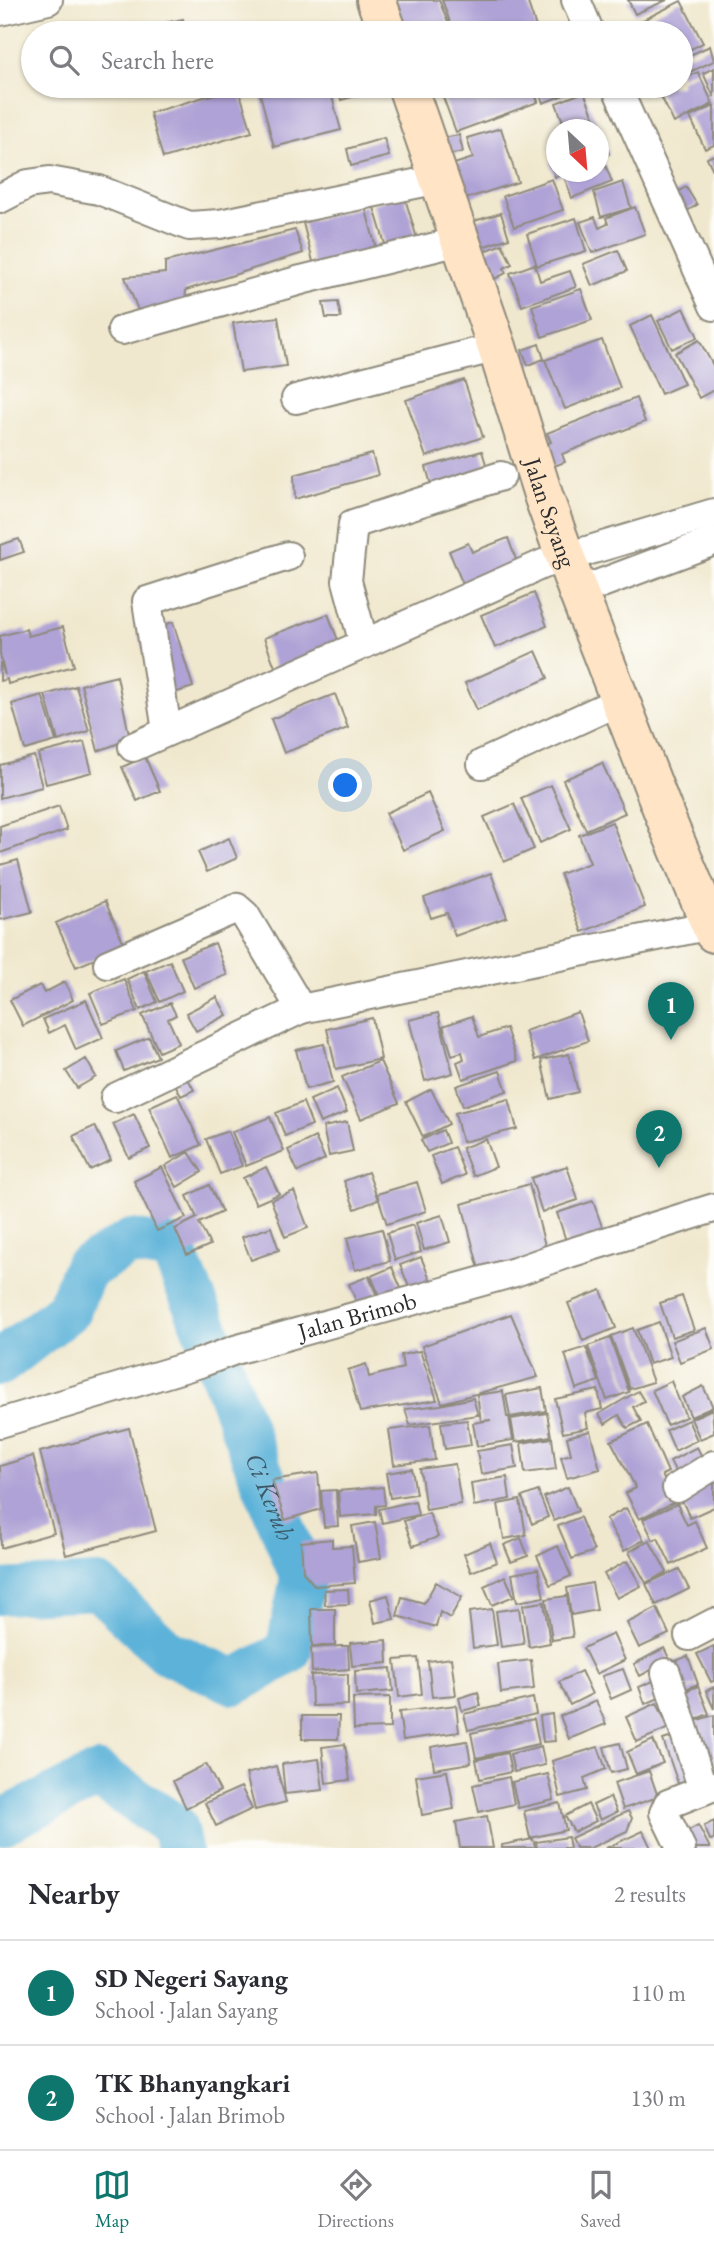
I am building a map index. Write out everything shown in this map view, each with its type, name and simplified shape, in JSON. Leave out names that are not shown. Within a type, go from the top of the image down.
[{"type":"main road","points":[[376,0],[384,21]]},
{"type":"main road","name":"Jalan Sayang","points":[[411,98],[497,347],[544,498],[619,701],[713,929]]},
{"type":"street","points":[[0,11],[48,0]]},
{"type":"street","points":[[576,0],[585,21]]},
{"type":"street","points":[[621,98],[714,306]]},
{"type":"street","points":[[1,198],[28,184],[50,181],[99,190],[189,226],[220,224],[439,180]]},
{"type":"street","points":[[122,330],[301,280],[460,241]]},
{"type":"street","points":[[296,399],[497,347]]},
{"type":"street","points":[[364,644],[347,581],[353,524],[501,476]]},
{"type":"street","points":[[572,575],[714,513]]},
{"type":"street","points":[[133,747],[542,564],[572,575],[714,541]]},
{"type":"street","points":[[167,731],[147,601],[288,556]]},
{"type":"street","points":[[482,764],[619,701]]},
{"type":"street","points":[[108,964],[236,908],[245,915],[301,1009]]},
{"type":"street","points":[[115,1098],[301,1009],[713,929]]},
{"type":"street","name":"Jalan Brimob","points":[[0,1438],[237,1358],[714,1209]]},
{"type":"street","name":"Jalan Brimob","points":[[237,1358],[714,1225]]},
{"type":"street","name":"Jalan Brimob","points":[[0,1423],[203,1369]]},
{"type":"street","points":[[677,1488],[714,1465]]},
{"type":"street","points":[[689,1636],[714,1623]]},
{"type":"street","points":[[667,1673],[708,1788],[668,1804],[666,1808],[664,1813],[681,1848]]},
{"type":"building","points":[[400,0],[439,0],[447,21],[389,21],[383,6]]},
{"type":"building","points":[[442,0],[527,0],[534,21],[450,21]]},
{"type":"building","points":[[628,0],[667,0],[635,14]]},
{"type":"building","points":[[681,1],[691,21],[641,21]]},
{"type":"building","points":[[693,24],[703,43],[693,48]]},
{"type":"building","points":[[710,46],[714,61],[693,71],[693,54]]},
{"type":"building","points":[[714,68],[714,97],[703,73]]},
{"type":"building","points":[[698,72],[713,104],[674,123],[662,98],[693,98],[693,74]]},
{"type":"building","points":[[201,98],[241,98],[252,132],[163,158],[150,113]]},
{"type":"building","points":[[261,98],[332,98],[341,130],[274,147]]},
{"type":"building","points":[[443,98],[537,98],[538,102],[456,132]]},
{"type":"building","points":[[541,98],[556,98],[543,103]]},
{"type":"building","points":[[569,98],[586,98],[595,119],[562,119],[556,103]]},
{"type":"building","points":[[714,106],[714,145],[705,149],[690,117]]},
{"type":"building","points":[[501,128],[518,182],[459,201],[448,166],[473,158],[467,138]]},
{"type":"building","points":[[459,135],[463,152],[447,155],[443,138]]},
{"type":"building","points":[[384,138],[389,156],[351,166],[347,149]]},
{"type":"building","points":[[714,155],[714,172],[707,158]]},
{"type":"building","points":[[609,174],[612,182],[572,198],[566,182],[609,182]]},
{"type":"building","points":[[546,181],[553,182],[563,210],[514,227],[503,196]]},
{"type":"building","points":[[623,182],[631,208],[601,217],[594,192]]},
{"type":"building","points":[[686,187],[697,205],[680,215],[670,196]]},
{"type":"building","points":[[404,195],[419,245],[388,254],[373,204]]},
{"type":"building","points":[[365,206],[378,256],[316,273],[303,223]]},
{"type":"building","points":[[635,207],[645,234],[592,253],[580,222],[595,217],[599,228],[608,224],[606,218]]},
{"type":"building","points":[[501,213],[509,238],[479,248],[471,222]]},
{"type":"building","points":[[576,218],[586,251],[537,266],[527,234]]},
{"type":"building","points":[[295,230],[303,253],[186,290],[185,303],[141,318],[125,277],[165,273],[165,262]]},
{"type":"building","points":[[502,244],[512,264],[504,268],[506,273],[491,281],[478,254]]},
{"type":"building","points":[[618,250],[627,271],[592,286],[583,264]]},
{"type":"building","points":[[535,264],[540,281],[570,271],[576,287],[522,306],[510,273]]},
{"type":"building","points":[[581,289],[592,320],[542,337],[532,306]]},
{"type":"building","points":[[338,302],[341,318],[326,318],[323,303]]},
{"type":"building","points":[[684,308],[698,337],[672,349],[658,321]]},
{"type":"building","points":[[652,315],[684,384],[661,394],[630,326]]},
{"type":"building","points":[[278,317],[286,366],[241,372],[233,323]]},
{"type":"building","points":[[602,340],[620,388],[565,409],[545,360]]},
{"type":"building","points":[[699,340],[714,367],[714,390],[699,398],[675,353]]},
{"type":"building","points":[[539,344],[544,359],[528,365],[522,350]]},
{"type":"building","points":[[464,380],[483,437],[426,457],[406,400]]},
{"type":"building","points":[[636,398],[645,422],[562,454],[565,462],[554,466],[546,444],[551,442],[547,433]]},
{"type":"building","points":[[482,451],[488,471],[432,488],[426,467]]},
{"type":"building","points":[[372,454],[378,475],[295,499],[294,475]]},
{"type":"building","points":[[508,538],[518,565],[464,587],[449,551],[468,543],[472,552]]},
{"type":"building","points":[[19,539],[24,552],[0,560],[0,545]]},
{"type":"building","points":[[534,593],[547,626],[495,648],[481,615]]},
{"type":"building","points":[[328,614],[341,648],[277,672],[264,638]]},
{"type":"building","points":[[173,622],[193,687],[158,698],[138,633]]},
{"type":"building","points":[[63,627],[74,666],[8,684],[7,679],[0,681],[0,662],[5,675],[0,654],[0,636],[26,629],[28,636]]},
{"type":"building","points":[[536,651],[548,678],[477,710],[465,683]]},
{"type":"building","points":[[117,676],[130,739],[98,751],[81,685]]},
{"type":"building","points":[[76,686],[89,731],[58,741],[45,695]]},
{"type":"building","points":[[335,694],[348,728],[284,753],[271,719]]},
{"type":"building","points":[[42,695],[56,741],[25,750],[12,704]]},
{"type":"building","points":[[84,742],[92,772],[46,784],[38,754]]},
{"type":"building","points":[[34,756],[42,787],[0,798],[0,765]]},
{"type":"building","points":[[145,757],[160,791],[137,801],[122,767]]},
{"type":"building","points":[[602,763],[625,813],[586,830],[563,780]]},
{"type":"building","points":[[551,785],[571,829],[540,843],[521,798]]},
{"type":"building","points":[[428,793],[445,831],[403,850],[386,813]]},
{"type":"building","points":[[514,804],[534,849],[504,862],[484,817]]},
{"type":"building","points":[[59,806],[67,830],[0,853],[0,826]]},
{"type":"building","points":[[612,822],[645,907],[582,932],[560,874],[590,863],[579,835]]},
{"type":"building","points":[[229,838],[237,858],[207,872],[198,852]]},
{"type":"building","points":[[18,860],[32,912],[0,920],[0,865]]},
{"type":"building","points":[[491,873],[507,917],[455,936],[447,913],[431,918],[424,898]]},
{"type":"building","points":[[105,901],[125,946],[76,967],[56,923]]},
{"type":"building","points":[[215,943],[227,975],[194,988],[181,957]]},
{"type":"building","points":[[170,961],[183,991],[160,1002],[146,971]]},
{"type":"building","points":[[144,971],[157,1002],[140,1010],[127,979]]},
{"type":"building","points":[[124,979],[137,1011],[103,1024],[90,993]]},
{"type":"building","points":[[65,982],[73,1000],[23,1026],[10,1000],[40,985],[44,993]]},
{"type":"building","points":[[217,997],[227,1015],[196,1031],[186,1013]]},
{"type":"building","points":[[86,1000],[103,1038],[76,1050],[65,1025],[49,1033],[43,1019]]},
{"type":"building","points":[[170,1003],[176,1015],[168,1019],[179,1043],[159,1052],[142,1015]]},
{"type":"building","points":[[578,1012],[588,1041],[535,1060],[525,1031]]},
{"type":"building","points":[[438,1013],[453,1073],[425,1081],[409,1020]]},
{"type":"building","points":[[472,1016],[479,1037],[506,1028],[517,1061],[463,1079],[457,1062],[464,1059],[462,1052],[452,1055],[443,1026]]},
{"type":"building","points":[[372,1018],[381,1059],[336,1069],[327,1029]]},
{"type":"building","points":[[149,1037],[158,1057],[124,1071],[116,1051]]},
{"type":"building","points":[[324,1044],[333,1082],[306,1089],[296,1050]]},
{"type":"building","points":[[569,1054],[578,1092],[550,1099],[541,1060]]},
{"type":"building","points":[[86,1059],[96,1077],[77,1088],[66,1071]]},
{"type":"building","points":[[380,1061],[399,1103],[361,1119],[342,1077]]},
{"type":"building","points":[[183,1069],[194,1090],[181,1096],[171,1076]]},
{"type":"building","points":[[500,1071],[507,1091],[463,1106],[456,1086]]},
{"type":"building","points":[[337,1088],[347,1112],[320,1123],[310,1100]]},
{"type":"building","points":[[431,1089],[449,1124],[423,1137],[406,1102]]},
{"type":"building","points":[[177,1094],[201,1145],[172,1158],[149,1107]]},
{"type":"building","points":[[509,1099],[517,1129],[462,1142],[455,1113]]},
{"type":"building","points":[[303,1102],[312,1125],[285,1136],[276,1113]]},
{"type":"building","points":[[134,1114],[150,1148],[129,1158],[113,1124]]},
{"type":"building","points":[[270,1117],[284,1151],[246,1166],[232,1132]]},
{"type":"building","points":[[347,1122],[353,1151],[329,1156],[323,1127]]},
{"type":"building","points":[[95,1126],[111,1160],[90,1170],[73,1136]]},
{"type":"building","points":[[443,1130],[448,1143],[427,1152],[421,1140]]},
{"type":"building","points":[[228,1131],[242,1166],[220,1174],[206,1139]]},
{"type":"building","points":[[315,1137],[325,1159],[298,1172],[288,1150]]},
{"type":"building","points":[[486,1139],[496,1167],[473,1176],[462,1148]]},
{"type":"building","points":[[454,1147],[465,1175],[442,1184],[431,1156]]},
{"type":"building","points":[[189,1152],[202,1172],[177,1187],[165,1166]]},
{"type":"building","points":[[567,1166],[578,1200],[542,1212],[531,1178]]},
{"type":"building","points":[[162,1167],[186,1218],[157,1231],[134,1181]]},
{"type":"building","points":[[266,1167],[279,1194],[256,1204],[243,1178]]},
{"type":"building","points":[[368,1172],[378,1200],[355,1209],[344,1181]]},
{"type":"building","points":[[417,1182],[426,1211],[387,1224],[377,1194]]},
{"type":"building","points":[[529,1184],[547,1253],[480,1273],[462,1204]]},
{"type":"building","points":[[209,1185],[222,1212],[199,1223],[210,1245],[187,1255],[175,1229],[197,1218],[187,1196]]},
{"type":"building","points":[[294,1191],[308,1228],[285,1237],[271,1200]]},
{"type":"building","points":[[593,1201],[605,1235],[568,1247],[557,1213]]},
{"type":"building","points":[[442,1215],[450,1242],[424,1250],[416,1223]]},
{"type":"building","points":[[413,1225],[421,1252],[395,1260],[387,1233]]},
{"type":"building","points":[[271,1227],[279,1250],[251,1260],[242,1237]]},
{"type":"building","points":[[382,1229],[390,1261],[355,1270],[347,1238]]},
{"type":"building","points":[[421,1257],[432,1284],[411,1292],[400,1265]]},
{"type":"building","points":[[392,1267],[403,1293],[382,1302],[371,1276]]},
{"type":"building","points":[[369,1276],[380,1303],[360,1311],[349,1284]]},
{"type":"building","points":[[601,1290],[616,1328],[583,1341],[568,1303]]},
{"type":"building","points":[[682,1296],[694,1330],[672,1337],[660,1303]]},
{"type":"building","points":[[511,1314],[538,1377],[442,1403],[422,1346]]},
{"type":"building","points":[[659,1322],[671,1357],[649,1364],[637,1330]]},
{"type":"building","points":[[633,1328],[653,1382],[630,1389],[611,1336]]},
{"type":"building","points":[[706,1328],[714,1349],[680,1362],[672,1341]]},
{"type":"building","points":[[610,1338],[629,1392],[607,1400],[588,1346]]},
{"type":"building","points":[[586,1347],[599,1381],[576,1389],[565,1354]]},
{"type":"building","points":[[420,1351],[437,1400],[360,1412],[348,1370],[366,1364],[369,1377],[403,1368],[401,1355]]},
{"type":"building","points":[[671,1381],[686,1417],[667,1425],[652,1390]]},
{"type":"building","points":[[703,1386],[713,1407],[691,1417],[682,1397]]},
{"type":"building","points":[[542,1388],[546,1411],[510,1417],[506,1395]]},
{"type":"building","points":[[598,1390],[602,1409],[585,1413],[588,1428],[563,1433],[555,1399]]},
{"type":"building","points":[[503,1391],[513,1440],[477,1446],[473,1423],[491,1420],[481,1421],[477,1395]]},
{"type":"building","points":[[638,1391],[644,1401],[633,1407],[641,1421],[627,1428],[619,1415],[605,1424],[599,1414]]},
{"type":"building","points":[[473,1398],[478,1415],[410,1425],[405,1409],[440,1405]]},
{"type":"building","points":[[712,1409],[714,1433],[700,1439],[691,1419]]},
{"type":"building","points":[[547,1413],[551,1436],[515,1442],[511,1419]]},
{"type":"building","points":[[467,1420],[471,1445],[445,1449],[441,1423]]},
{"type":"building","points":[[688,1420],[697,1440],[675,1451],[666,1430]]},
{"type":"building","points":[[647,1424],[668,1472],[662,1475],[675,1502],[639,1519],[626,1493],[636,1488],[611,1441]]},
{"type":"building","points":[[430,1425],[435,1460],[394,1465],[389,1430]]},
{"type":"building","points":[[129,1428],[156,1531],[66,1555],[40,1452]]},
{"type":"building","points":[[590,1431],[600,1469],[567,1478],[561,1457],[571,1454],[567,1437]]},
{"type":"building","points":[[552,1438],[556,1469],[525,1473],[521,1443]]},
{"type":"building","points":[[513,1445],[517,1468],[481,1474],[477,1451]]},
{"type":"building","points":[[697,1447],[708,1469],[681,1482],[670,1461]]},
{"type":"building","points":[[33,1456],[54,1533],[1,1548],[0,1466]]},
{"type":"building","points":[[455,1464],[461,1504],[426,1510],[420,1469]]},
{"type":"building","points":[[412,1469],[416,1494],[390,1498],[386,1473]]},
{"type":"building","points":[[318,1473],[321,1509],[285,1520],[272,1480]]},
{"type":"building","points":[[714,1475],[714,1507],[690,1518],[678,1492]]},
{"type":"building","points":[[507,1477],[510,1499],[474,1506],[471,1483]]},
{"type":"building","points":[[383,1487],[385,1505],[376,1506],[376,1514],[340,1517],[338,1491]]},
{"type":"building","points":[[568,1487],[578,1511],[554,1521],[544,1497]]},
{"type":"building","points":[[336,1490],[338,1526],[324,1527],[321,1491]]},
{"type":"building","points":[[538,1491],[548,1517],[532,1524],[522,1497]]},
{"type":"building","points":[[520,1500],[526,1535],[504,1539],[498,1504]]},
{"type":"building","points":[[415,1501],[418,1515],[382,1523],[379,1509]]},
{"type":"building","points":[[677,1504],[687,1525],[695,1521],[707,1548],[671,1565],[658,1538],[653,1540],[643,1519]]},
{"type":"building","points":[[626,1508],[644,1540],[624,1551],[606,1519]]},
{"type":"building","points":[[429,1513],[438,1537],[413,1546],[404,1521]]},
{"type":"building","points":[[580,1517],[594,1551],[572,1559],[558,1526]]},
{"type":"building","points":[[375,1522],[381,1558],[358,1562],[352,1526]]},
{"type":"building","points":[[521,1538],[528,1556],[511,1562],[504,1545]]},
{"type":"building","points":[[332,1539],[332,1547],[352,1546],[355,1583],[315,1586],[303,1572],[301,1542]]},
{"type":"building","points":[[649,1540],[667,1572],[646,1583],[629,1552]]},
{"type":"building","points":[[490,1543],[497,1562],[471,1572],[464,1554]]},
{"type":"building","points":[[558,1546],[571,1576],[550,1585],[537,1556]]},
{"type":"building","points":[[627,1561],[641,1586],[617,1598],[604,1574]]},
{"type":"building","points":[[538,1569],[544,1597],[517,1602],[512,1574]]},
{"type":"building","points":[[679,1569],[689,1589],[656,1605],[646,1584]]},
{"type":"building","points":[[505,1576],[514,1596],[492,1605],[484,1586]]},
{"type":"building","points":[[436,1582],[462,1597],[450,1618],[440,1612],[436,1627],[397,1616],[402,1597],[424,1603]]},
{"type":"building","points":[[592,1583],[597,1610],[571,1615],[567,1588]]},
{"type":"building","points":[[348,1589],[349,1604],[325,1605],[324,1590]]},
{"type":"building","points":[[388,1595],[394,1619],[375,1623],[370,1600]]},
{"type":"building","points":[[567,1596],[573,1637],[552,1640],[546,1599]]},
{"type":"building","points":[[544,1602],[550,1643],[529,1647],[523,1605]]},
{"type":"building","points":[[519,1608],[524,1644],[501,1647],[496,1611]]},
{"type":"building","points":[[657,1608],[669,1634],[639,1648],[627,1623]]},
{"type":"building","points":[[311,1609],[335,1609],[335,1646],[312,1646]]},
{"type":"building","points":[[492,1609],[497,1645],[473,1648],[469,1612]]},
{"type":"building","points":[[613,1634],[625,1660],[596,1674],[583,1648]]},
{"type":"building","points":[[387,1640],[388,1663],[352,1666],[350,1643]]},
{"type":"building","points":[[348,1646],[349,1669],[312,1672],[311,1648]]},
{"type":"building","points":[[714,1646],[714,1681],[711,1682],[697,1654]]},
{"type":"building","points":[[664,1648],[670,1660],[640,1676],[634,1664]]},
{"type":"building","points":[[688,1656],[698,1684],[678,1692],[668,1664]]},
{"type":"building","points":[[418,1658],[422,1694],[399,1697],[395,1660]]},
{"type":"building","points":[[451,1658],[456,1695],[432,1697],[428,1661]]},
{"type":"building","points":[[531,1660],[534,1689],[501,1693],[498,1664]]},
{"type":"building","points":[[391,1668],[393,1691],[356,1694],[355,1671]]},
{"type":"building","points":[[623,1669],[631,1690],[611,1699],[602,1676]]},
{"type":"building","points":[[581,1671],[592,1694],[570,1705],[559,1682]]},
{"type":"building","points":[[348,1674],[348,1705],[312,1706],[311,1675]]},
{"type":"building","points":[[663,1677],[669,1694],[645,1704],[639,1687]]},
{"type":"building","points":[[698,1686],[709,1714],[688,1722],[678,1694]]},
{"type":"building","points":[[714,1687],[714,1709],[706,1691]]},
{"type":"building","points":[[478,1692],[481,1706],[462,1711],[459,1698]]},
{"type":"building","points":[[390,1697],[390,1728],[354,1729],[353,1698]]},
{"type":"building","points":[[533,1698],[536,1714],[468,1730],[464,1714]]},
{"type":"building","points":[[596,1701],[606,1724],[569,1739],[560,1716]]},
{"type":"building","points":[[657,1703],[669,1728],[637,1742],[626,1717]]},
{"type":"building","points":[[456,1705],[459,1732],[403,1740],[399,1712]]},
{"type":"building","points":[[552,1714],[555,1741],[543,1742],[540,1716]]},
{"type":"building","points":[[714,1715],[714,1778],[685,1724]]},
{"type":"building","points":[[302,1716],[339,1716],[338,1739],[302,1739]]},
{"type":"building","points":[[534,1719],[539,1744],[476,1758],[471,1733]]},
{"type":"building","points":[[682,1734],[698,1779],[679,1786],[663,1740]]},
{"type":"building","points":[[653,1740],[663,1763],[636,1774],[627,1752]]},
{"type":"building","points":[[467,1741],[471,1763],[434,1769],[431,1747]]},
{"type":"building","points":[[620,1743],[627,1769],[611,1773],[604,1747]]},
{"type":"building","points":[[345,1744],[350,1780],[326,1783],[322,1747]]},
{"type":"building","points":[[541,1746],[545,1765],[514,1772],[510,1754]]},
{"type":"building","points":[[598,1747],[606,1769],[584,1778],[587,1790],[560,1797],[552,1761]]},
{"type":"building","points":[[507,1753],[511,1772],[480,1779],[476,1760]]},
{"type":"building","points":[[319,1759],[323,1790],[285,1794],[282,1764]]},
{"type":"building","points":[[206,1764],[220,1791],[186,1808],[173,1781]]},
{"type":"building","points":[[276,1766],[286,1802],[255,1810],[246,1774]]},
{"type":"building","points":[[447,1771],[454,1809],[422,1815],[416,1776]]},
{"type":"building","points":[[649,1771],[658,1797],[623,1809],[614,1783]]},
{"type":"building","points":[[548,1774],[554,1800],[518,1808],[512,1782]]},
{"type":"building","points":[[509,1777],[514,1804],[479,1812],[473,1785]]},
{"type":"building","points":[[241,1787],[252,1809],[216,1826],[205,1803]]},
{"type":"building","points":[[610,1797],[617,1812],[600,1820],[593,1805]]},
{"type":"building","points":[[560,1803],[566,1830],[530,1838],[524,1811]]},
{"type":"building","points":[[588,1804],[596,1821],[574,1832],[565,1816]]},
{"type":"building","points":[[628,1811],[632,1818],[627,1831],[590,1848],[576,1848],[571,1838]]},
{"type":"building","points":[[487,1816],[493,1848],[460,1848],[456,1822]]},
{"type":"building","points":[[714,1821],[714,1839],[710,1840],[704,1826]]},
{"type":"building","points":[[698,1825],[710,1848],[682,1848],[676,1837]]},
{"type":"building","points":[[643,1831],[651,1848],[606,1848]]},
{"type":"building","points":[[568,1837],[570,1848],[537,1848],[536,1842]]},
{"type":"building","points":[[533,1839],[535,1848],[502,1848],[502,1845]]},
{"type":"waterway","name":"Ci Keruh","points":[[0,1363],[68,1310],[85,1269],[131,1242],[172,1249],[303,1578],[288,1652],[235,1682],[166,1651],[98,1587],[0,1592]]},
{"type":"waterway","name":"Ci Keruh","points":[[0,1823],[98,1775],[174,1826],[179,1848]]},
{"type":"place","name":"SD Negeri Sayang","points":[[671,1040]]},
{"type":"place","name":"TK Bhanyangkari","points":[[659,1168]]}]
